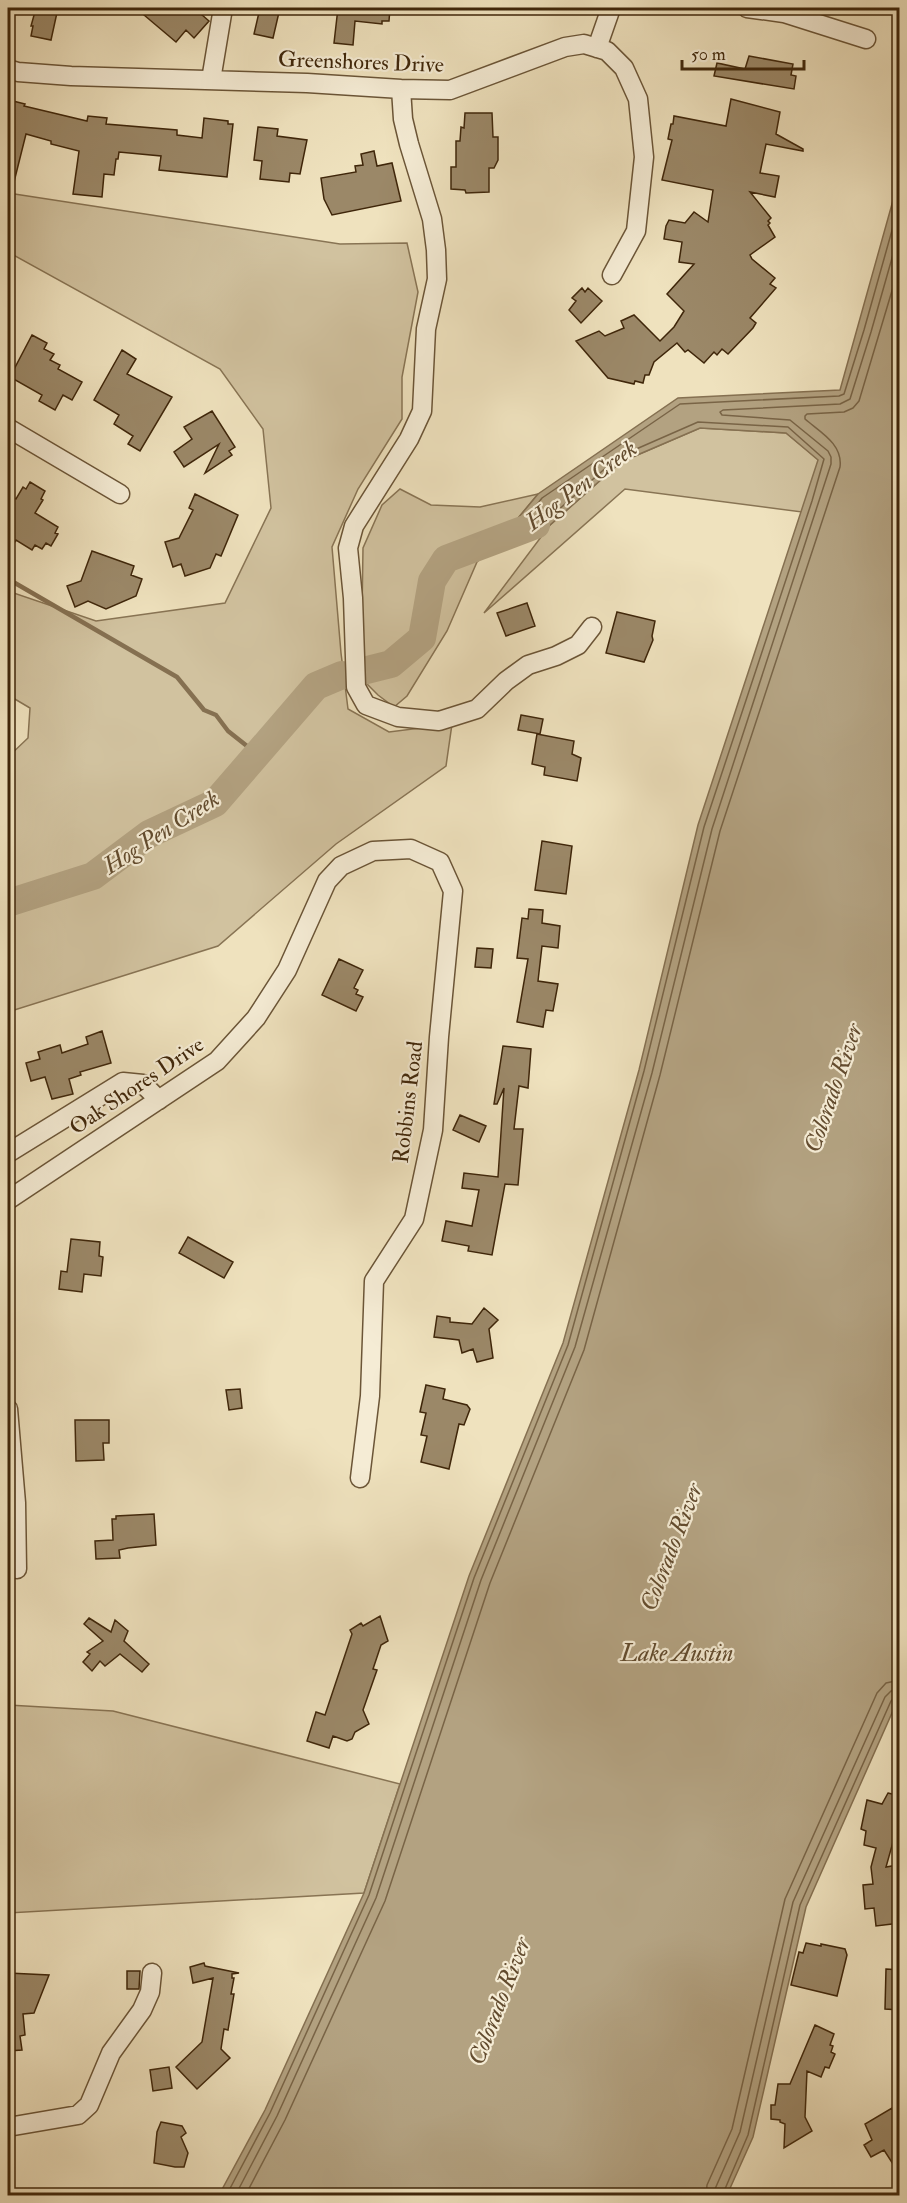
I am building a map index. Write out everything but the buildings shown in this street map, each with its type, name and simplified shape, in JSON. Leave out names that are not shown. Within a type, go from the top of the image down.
[{"type":"street","points":[[211,80],[223,8]]},
{"type":"street","points":[[611,8],[597,48],[607,51],[624,68],[638,99],[644,157],[636,231],[612,275]]},
{"type":"street","points":[[747,8],[784,13],[866,39]]},
{"type":"street","name":"Greenshores Drive","points":[[8,69],[18,72],[71,76],[307,82],[450,90],[565,47],[584,44],[597,48]]},
{"type":"street","points":[[401,89],[403,119],[432,219],[437,279],[426,329],[422,411],[409,439],[354,526],[348,548],[353,598],[356,687],[366,705],[398,717],[439,722],[477,710],[506,681],[528,665],[556,656],[578,645],[592,627]]},
{"type":"street","points":[[8,428],[120,494]]},
{"type":"street","name":"Oak Shores Drive","points":[[8,1200],[218,1061],[256,1018],[287,970],[327,881],[340,866],[373,851],[411,849]]},
{"type":"street","name":"Robbins Road","points":[[360,1478],[370,1395],[374,1281],[414,1219],[433,1130],[453,891],[440,862],[411,849]]},
{"type":"street","points":[[8,1153],[123,1082],[143,1084],[159,1100]]},
{"type":"street","points":[[8,1409],[16,1503],[16,1569]]},
{"type":"street","points":[[8,2127],[78,2115],[89,2104],[111,2052],[142,2010],[150,1992],[152,1973]]},
{"type":"shaded area","points":[[8,193],[340,244],[407,243],[418,292],[402,377],[402,419],[358,489],[332,547],[341,653],[348,709],[389,732],[452,724],[446,766],[336,844],[218,946],[8,1012],[8,757],[28,738],[30,708],[8,695],[8,591],[96,621],[225,603],[271,508],[263,429],[220,369],[8,252]]},
{"type":"shaded area","points":[[700,428],[786,433],[819,460],[802,512],[625,489],[484,613],[550,525],[621,462]]},
{"type":"shaded area","points":[[400,489],[431,505],[480,507],[538,494],[495,546],[477,562],[447,631],[407,696],[394,707],[361,678],[363,548],[382,505]]},
{"type":"shaded area","points":[[8,1705],[113,1711],[400,1784],[364,1893],[8,1913]]},
{"type":"water","name":"Lake Austin","points":[[899,179],[899,1697],[806,1907],[753,2137],[727,2195],[219,2195],[265,2110],[364,1893],[469,1576],[563,1343],[639,1070],[698,825],[818,460],[786,433],[700,428],[621,462],[550,525],[495,546],[538,494],[678,398],[840,390]]},
{"type":"waterway","name":"Hog Pen Creek","points":[[363,671],[391,664],[422,638],[432,581],[446,559],[536,525]]},
{"type":"waterway","points":[[8,582],[15,583],[177,677],[204,710],[216,715],[228,731],[257,754]]},
{"type":"waterway","name":"Hog Pen Creek","points":[[8,903],[93,876],[149,834],[215,803],[316,686],[342,675]]},
{"type":"water label","name":"Colorado River","points":[[833,1088]]},
{"type":"water label","name":"Colorado River","points":[[671,1547]]},
{"type":"water label","name":"Colorado River","points":[[499,2001]]}]
